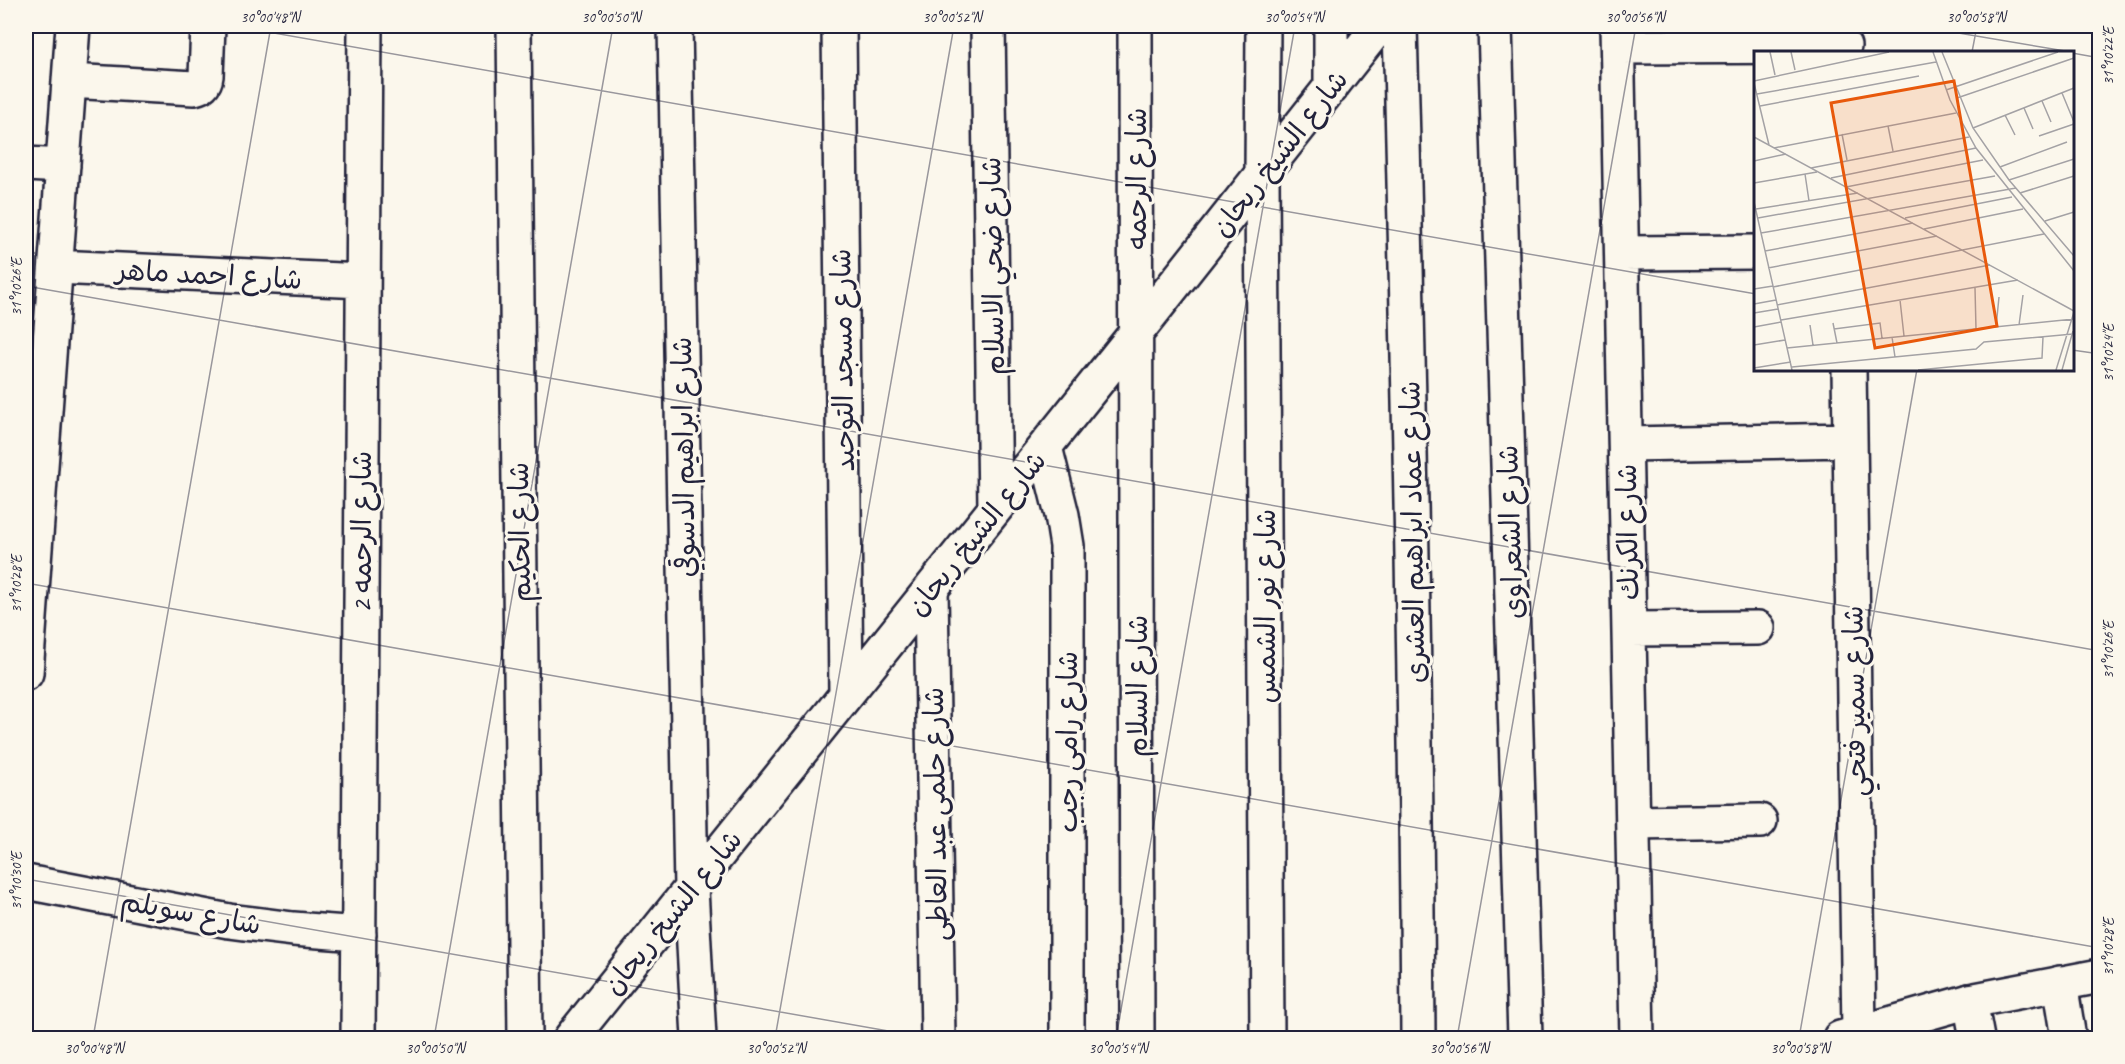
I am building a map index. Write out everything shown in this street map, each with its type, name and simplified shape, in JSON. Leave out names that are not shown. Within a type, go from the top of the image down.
[{"type":"street","points":[[26,673],[74,26]]},
{"type":"street","points":[[69,81],[200,87],[205,82],[206,76],[208,26]]},
{"type":"street","name":"شارع الرحمه 2","points":[[358,1038],[365,26]]},
{"type":"street","name":"شارع الحكيم","points":[[514,26],[525,1038]]},
{"type":"street","name":"شارع ابراهيم الدسوقي","points":[[675,26],[691,889],[699,1038]]},
{"type":"street","name":"شارع مسجد التوحيد","points":[[839,26],[846,694]]},
{"type":"street","name":"شارع ضحي الاسلام","points":[[988,26],[995,507]]},
{"type":"street","name":"شارع الرحمه","points":[[1135,26],[1136,333]]},
{"type":"street","name":"شارع نور الشمس","points":[[1263,26],[1267,1038]]},
{"type":"street","points":[[1330,88],[1331,26]]},
{"type":"street","name":"شارع الشيخ ريحان","points":[[571,1038],[1379,26]]},
{"type":"street","name":"شارع عماد ابراهيم العشرى","points":[[1400,26],[1410,410],[1418,1038]]},
{"type":"street","name":"شارع الشعراوى","points":[[1495,26],[1526,1038]]},
{"type":"street","points":[[1618,36],[1844,41]]},
{"type":"street","name":"شارع الكرنك","points":[[1618,36],[1637,1038]]},
{"type":"street","points":[[26,164],[63,166]]},
{"type":"street","points":[[1622,253],[1754,252]]},
{"type":"street","name":"شارع احمد ماهر","points":[[56,267],[363,281]]},
{"type":"street","name":"شارع السلام","points":[[1136,333],[1137,1038]]},
{"type":"street","name":"شارع سمير فتحي","points":[[1849,370],[1850,1035]]},
{"type":"street","points":[[1626,444],[1850,440]]},
{"type":"street","name":"شارع رامى رجب","points":[[1045,447],[1062,515],[1067,546],[1067,1038]]},
{"type":"street","name":"شارع حلمى عبد العاطى","points":[[931,589],[938,1038]]},
{"type":"street","points":[[1629,629],[1758,627]]},
{"type":"street","points":[[1633,823],[1760,821]]},
{"type":"street","name":"شارع سويلم","points":[[26,882],[229,921],[358,934]]},
{"type":"street","points":[[1850,1035],[1970,1000],[2100,976]]},
{"type":"street","points":[[2060,983],[2069,1038]]},
{"type":"street","points":[[1970,1000],[1977,1038]]}]
